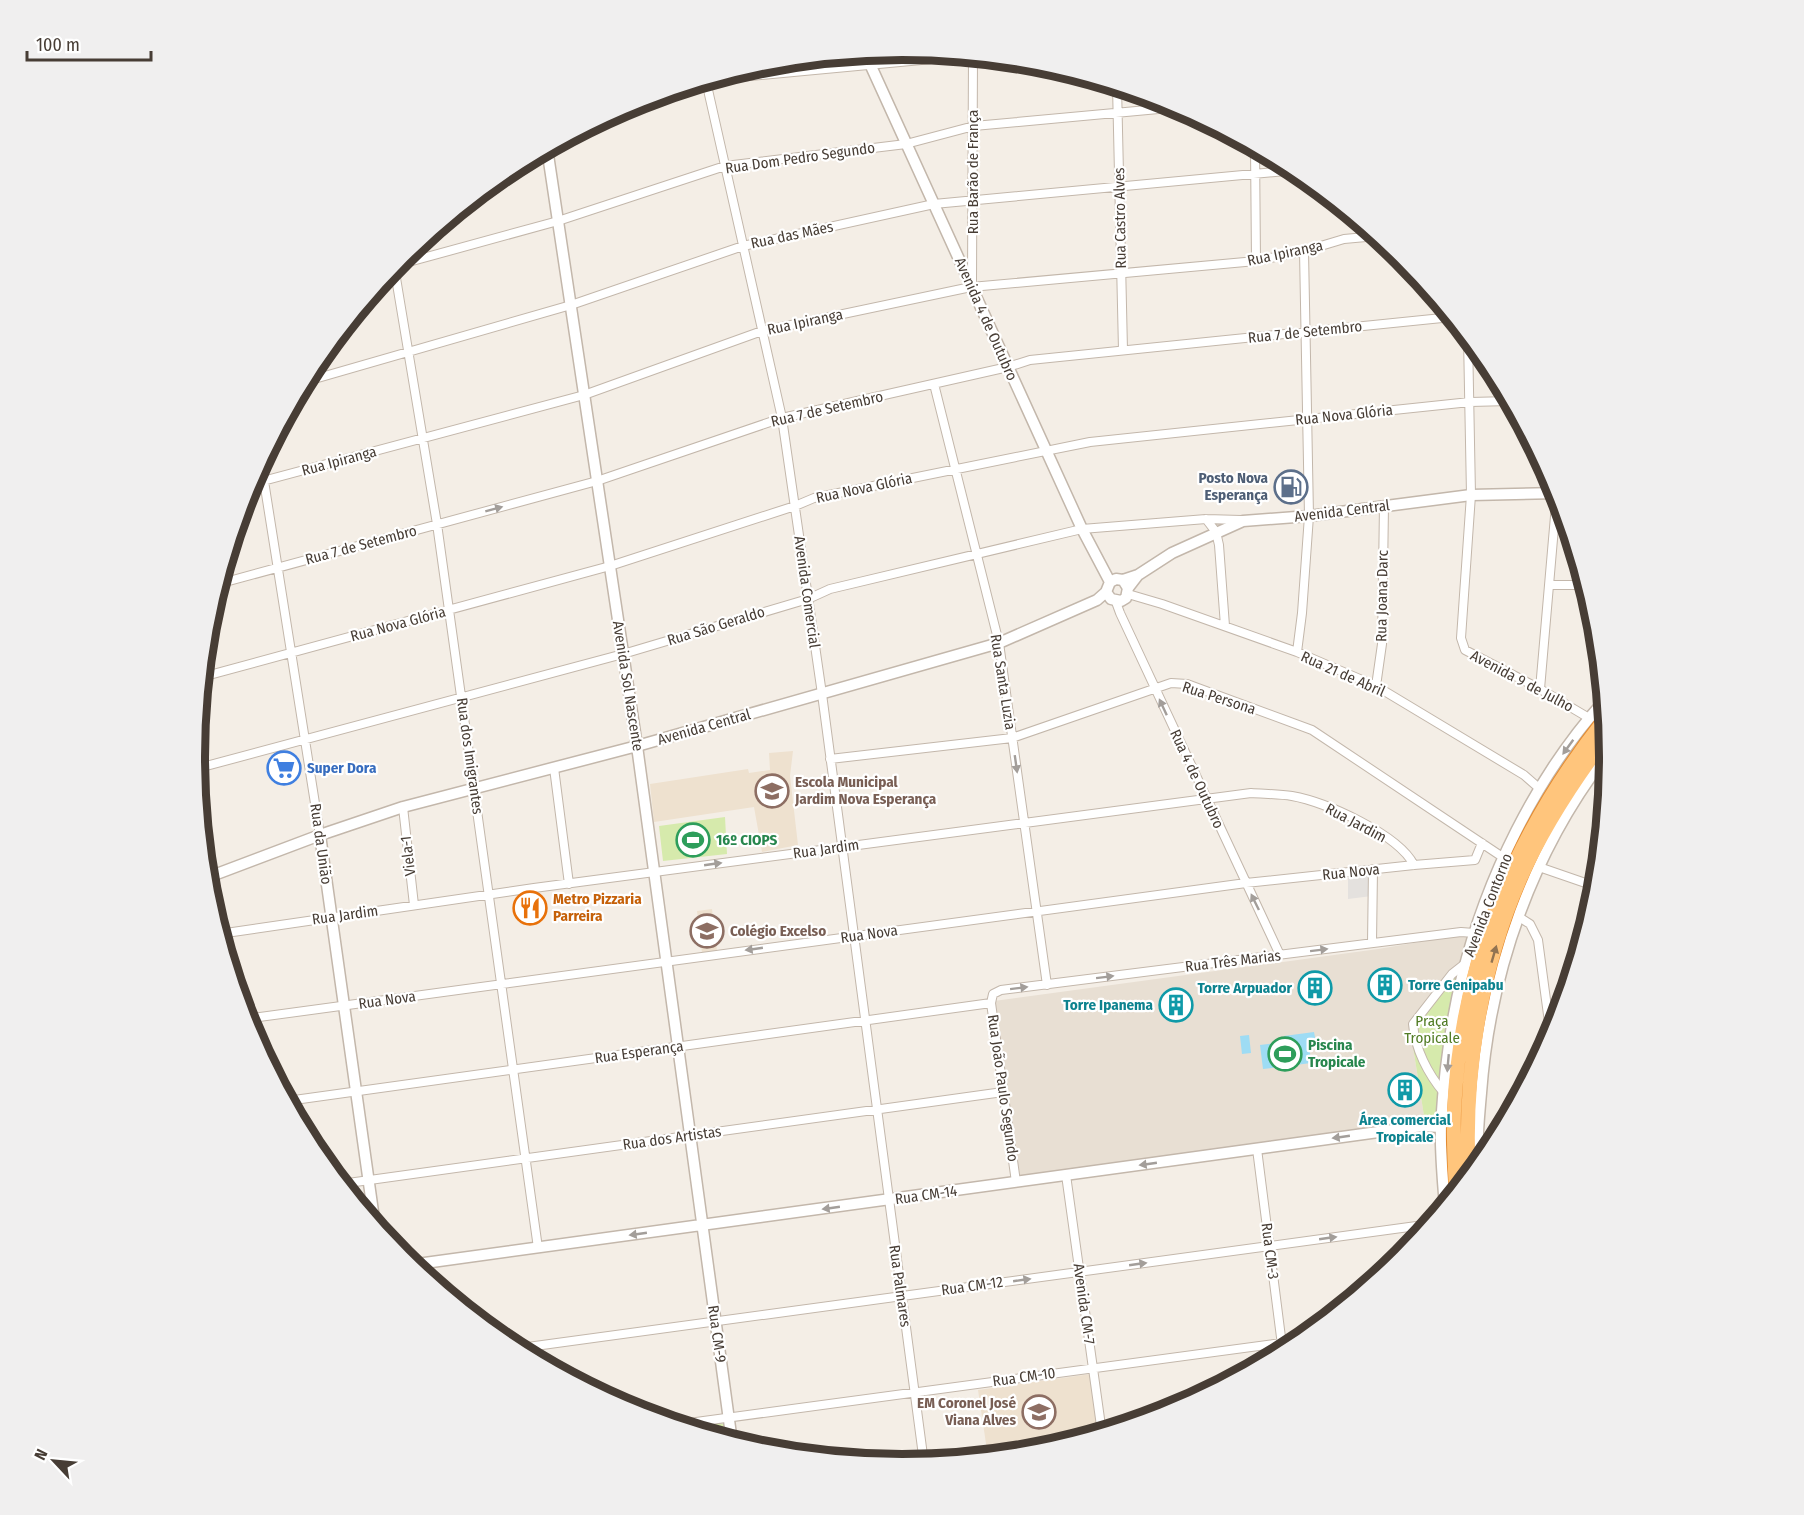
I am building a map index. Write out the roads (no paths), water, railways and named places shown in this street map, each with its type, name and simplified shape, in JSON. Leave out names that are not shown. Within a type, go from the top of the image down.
[{"type":"highway","points":[[1456,1181],[1454,1112],[1464,1019],[1473,978],[1492,916],[1512,865],[1532,826],[1559,781],[1599,728]]},
{"type":"highway","points":[[1469,1163],[1468,1115],[1474,1053],[1488,977],[1501,929],[1520,878],[1557,808],[1600,747]]},
{"type":"highway","points":[[1551,842],[1557,808],[1579,793]]},
{"type":"highway","points":[[1474,1053],[1488,1028]]},
{"type":"highway","points":[[1471,1076],[1479,1113]]},
{"type":"street","points":[[758,75],[914,60]]},
{"type":"street","name":"Avenida 4 de Outubro","points":[[869,61],[1111,594]]},
{"type":"street","name":"Rua Barão de França","points":[[971,287],[974,200],[973,64]]},
{"type":"street","name":"Avenida Comercial","points":[[709,88],[782,418],[822,694],[877,1109]]},
{"type":"street","name":"Rua Castro Alves","points":[[1117,94],[1123,350]]},
{"type":"street","name":"Rua Dom Pedro Segundo","points":[[412,261],[558,221],[725,166],[906,144],[974,126],[1158,109]]},
{"type":"street","name":"Avenida Sol Nascente","points":[[548,156],[638,746],[703,1225]]},
{"type":"street","points":[[1255,156],[1256,261]]},
{"type":"street","name":"Rua das Mães","points":[[317,378],[571,305],[743,246],[934,204],[1280,172]]},
{"type":"street","name":"Rua Ipiranga","points":[[264,481],[584,395],[762,331],[971,287],[1256,261],[1304,251],[1344,239],[1366,237]]},
{"type":"street","points":[[1297,652],[1309,516],[1304,251]]},
{"type":"street","name":"Rua dos Imigrantes","points":[[396,278],[437,524],[538,1248]]},
{"type":"street","name":"Rua 7 de Setembro","points":[[227,582],[597,481],[782,418],[1008,367],[1030,360],[1443,318]]},
{"type":"street","points":[[1468,351],[1471,495]]},
{"type":"street","name":"Rua Santa Luzia","points":[[934,384],[999,643],[1047,985]]},
{"type":"street","name":"Rua Nova Glória","points":[[209,674],[610,566],[814,498],[1090,442],[1470,402],[1501,401]]},
{"type":"street","name":"Rua da União","points":[[264,481],[320,835],[373,1210]]},
{"type":"street","name":"Avenida Central","points":[[215,875],[403,807],[638,746],[999,643],[1111,594],[1121,601],[1126,587],[1138,575],[1172,553],[1243,520],[1309,516],[1471,495],[1547,493]]},
{"type":"street","name":"Avenida 9 de Julho","points":[[1471,495],[1461,638],[1465,650],[1540,689],[1588,718]]},
{"type":"street","name":"Rua Joana Darc","points":[[1376,686],[1382,644],[1383,505]]},
{"type":"street","points":[[1540,689],[1555,515]]},
{"type":"street","points":[[1206,519],[1216,532],[1219,545],[1225,626]]},
{"type":"street","name":"Rua São Geraldo","points":[[205,766],[623,654],[808,599],[830,589],[1082,529],[1206,519],[1243,520]]},
{"type":"street","points":[[1111,594],[1116,579],[1126,587]]},
{"type":"street","points":[[1549,585],[1578,585]]},
{"type":"street","name":"Rua 21 de Abril","points":[[1126,587],[1162,603],[1297,652],[1376,686],[1524,776],[1540,789]]},
{"type":"street","name":"Rua 4 de Outubro","points":[[1111,594],[1280,955]]},
{"type":"street","name":"Rua Persona","points":[[830,759],[1012,738],[1171,683],[1187,684],[1312,730],[1504,858]]},
{"type":"street","name":"Avenida Contorno","points":[[1444,1196],[1441,1127],[1450,1035],[1474,933],[1504,858],[1540,789],[1588,718],[1598,708]]},
{"type":"street","points":[[1478,1150],[1479,1113],[1488,1028],[1501,972],[1539,867],[1579,793],[1600,766]]},
{"type":"street","points":[[554,768],[569,884]]},
{"type":"street","name":"Rua Jardim","points":[[227,933],[655,872],[1251,793],[1293,796],[1335,808],[1381,834],[1408,854],[1414,865]]},
{"type":"street","name":"Viela-1","points":[[403,807],[414,905]]},
{"type":"street","name":"Rua Nova","points":[[256,1018],[1246,883],[1475,860],[1482,843]]},
{"type":"street","points":[[1539,867],[1588,884]]},
{"type":"street","points":[[1372,943],[1373,869]]},
{"type":"street","points":[[1519,917],[1530,924],[1538,940],[1548,1018]]},
{"type":"street","name":"Rua Três Marias","points":[[992,998],[1001,990],[1461,932],[1474,933]]},
{"type":"street","points":[[1445,1095],[1426,1066],[1414,1038],[1413,1024],[1452,974],[1466,963]]},
{"type":"street","name":"Rua Esperança","points":[[295,1100],[865,1020],[992,998]]},
{"type":"street","name":"Rua João Paulo Segundo","points":[[992,998],[1016,1182]]},
{"type":"street","name":"Rua dos Artistas","points":[[350,1183],[1003,1092]]},
{"type":"street","name":"Rua Palmares","points":[[877,1109],[923,1455]]},
{"type":"street","name":"Rua CM-14","points":[[422,1263],[1422,1126],[1441,1127]]},
{"type":"street","name":"Rua CM-3","points":[[1257,1149],[1282,1342]]},
{"type":"street","name":"Avenida CM-7","points":[[1066,1175],[1101,1426]]},
{"type":"street","name":"Rua CM-9","points":[[703,1225],[731,1433]]},
{"type":"street","name":"Rua CM-12","points":[[530,1347],[1418,1226]]},
{"type":"street","name":"Rua CM-10","points":[[692,1422],[1282,1342]]},
{"type":"water","name":"Piscina Tropicale","points":[[1314,1032],[1316,1042],[1309,1043],[1311,1063],[1263,1069],[1260,1045],[1284,1042],[1284,1036]]},
{"type":"water","points":[[1249,1035],[1251,1053],[1242,1054],[1240,1036]]},
{"type":"place","name":"Posto Nova Esperança","points":[[1291,487]]},
{"type":"place","name":"Super Dora","points":[[284,768]]},
{"type":"place","name":"Escola Municipal Jardim Nova Esperança","points":[[772,791]]},
{"type":"place","name":"16º CIOPS","points":[[693,840]]},
{"type":"place","name":"Metro Pizzaria Parreira","points":[[530,908]]},
{"type":"place","name":"Colégio Excelso","points":[[707,931]]},
{"type":"place","name":"Torre Genipabu","points":[[1385,985]]},
{"type":"place","name":"Torre Arpuador","points":[[1315,988]]},
{"type":"place","name":"Torre Ipanema","points":[[1176,1005]]},
{"type":"place","name":"Piscina Tropicale","points":[[1285,1054]]},
{"type":"place","name":"Área comercial Tropicale","points":[[1405,1090]]},
{"type":"place","name":"EM Coronel José Viana Alves","points":[[1039,1412]]},
{"type":"park label","name":"Praça Tropicale","points":[[1432,1030]]}]
